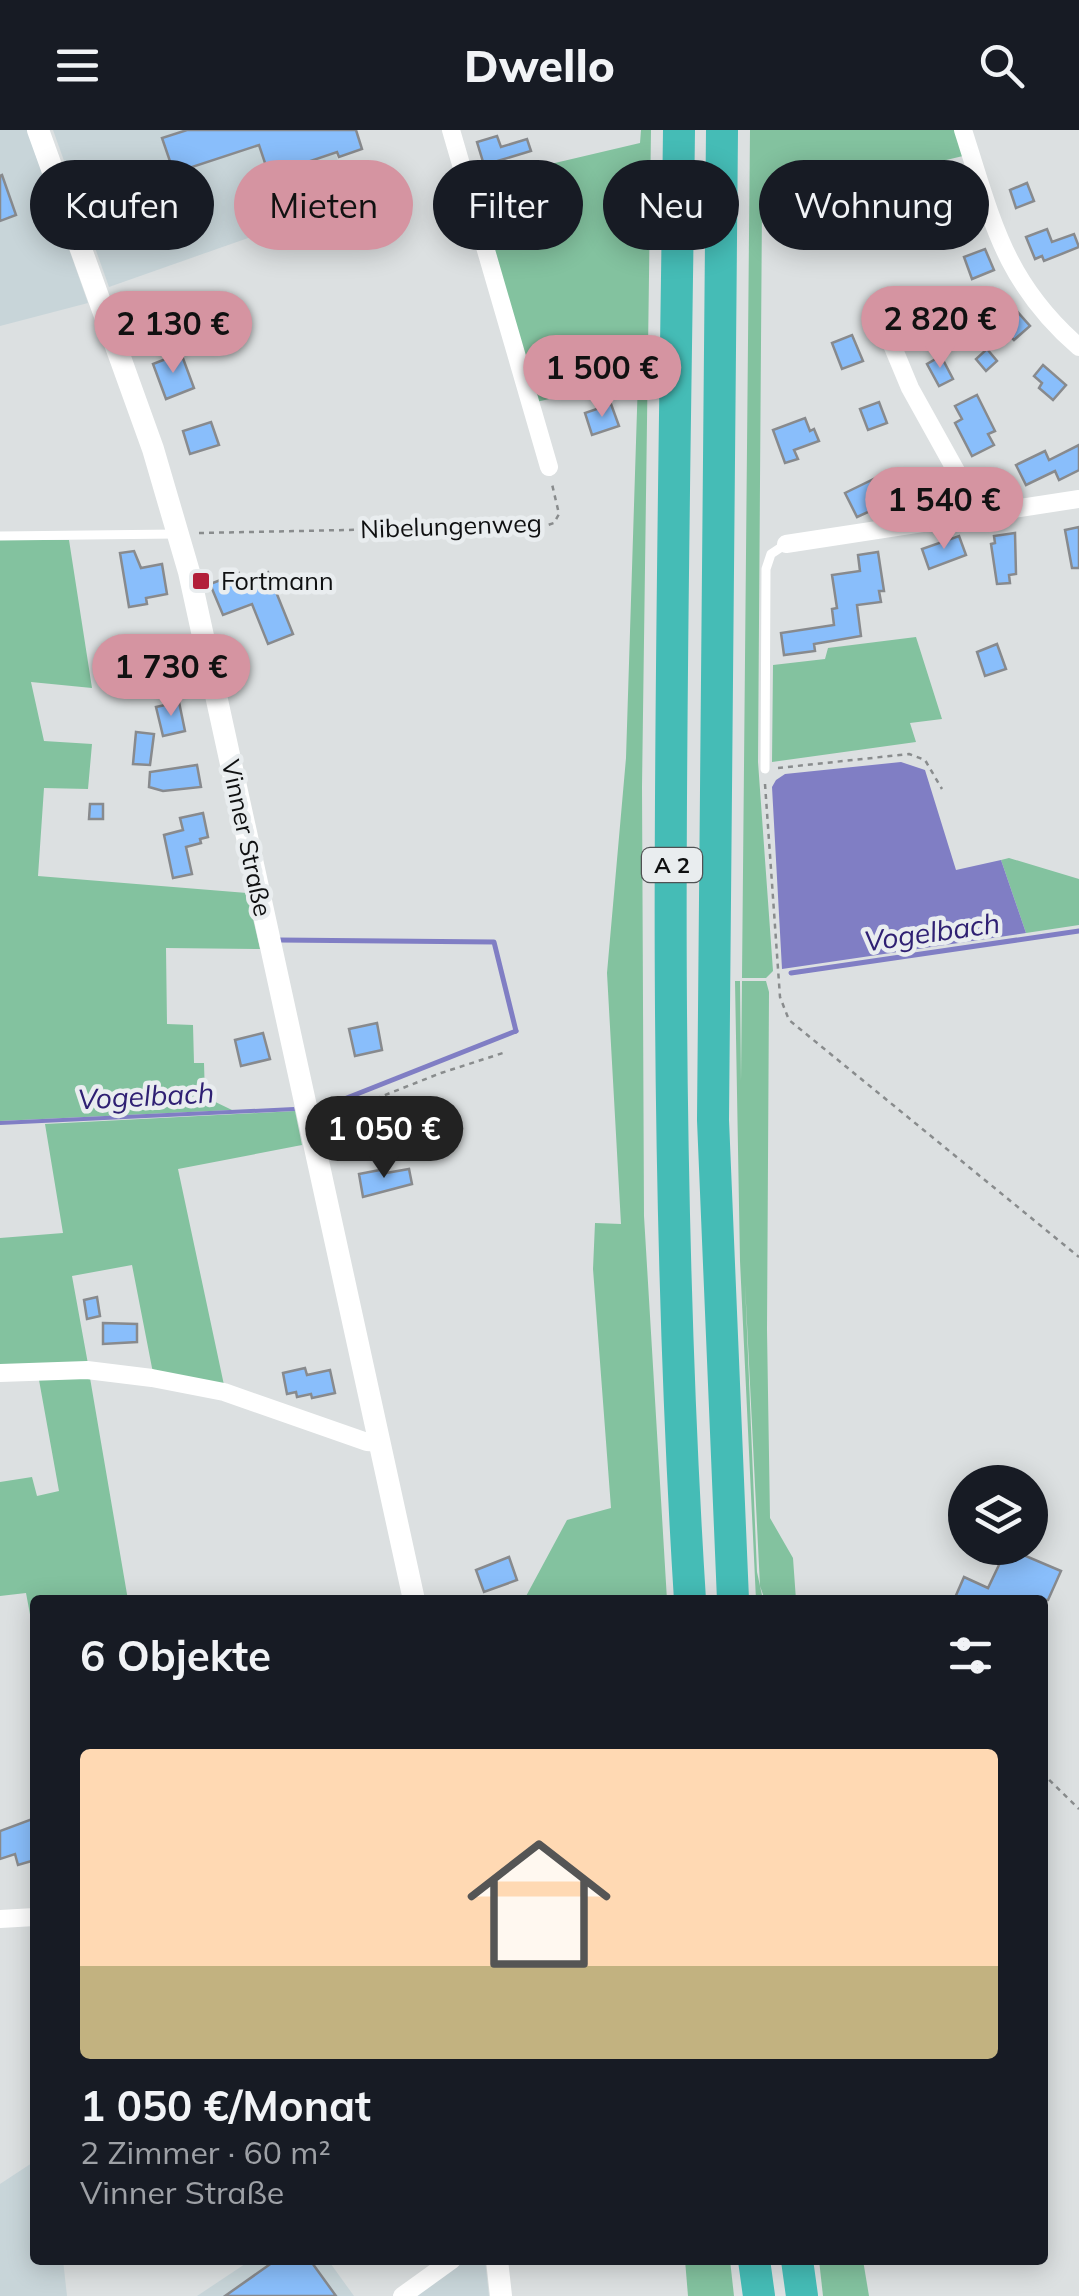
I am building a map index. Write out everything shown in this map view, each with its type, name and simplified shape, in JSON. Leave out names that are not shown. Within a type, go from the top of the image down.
[{"type":"highway","name":"A 2","points":[[679,130],[670,1040],[678,1374],[690,1595]]},
{"type":"highway","name":"A 2","points":[[722,130],[713,1100],[732,1595]]},
{"type":"highway","points":[[755,2265],[758,2296]]},
{"type":"highway","points":[[798,2265],[802,2296]]},
{"type":"street","name":"Vinner Straße","points":[[38,130],[153,449],[179,534],[413,1595]]},
{"type":"street","points":[[451,130],[549,468]]},
{"type":"street","points":[[965,131],[1008,262],[1033,301],[1079,347]]},
{"type":"street","points":[[890,340],[910,388],[980,514]]},
{"type":"street","points":[[786,544],[1079,499]]},
{"type":"street","points":[[0,1373],[87,1370],[152,1378],[224,1392],[367,1442],[380,1443]]},
{"type":"street","points":[[0,1919],[30,1917]]},
{"type":"street","points":[[402,2296],[445,2265]]},
{"type":"street","points":[[497,2265],[501,2296]]},
{"type":"lane","points":[[0,536],[179,534]]},
{"type":"lane","points":[[765,769],[766,569],[771,554],[786,544]]},
{"type":"path","name":"Nibelungenweg","points":[[179,534],[545,526],[559,514],[549,468]]},
{"type":"path","points":[[942,789],[925,760],[908,754],[765,769],[780,997],[789,1020],[1079,1257]]},
{"type":"path","points":[[310,1125],[441,1073],[506,1052]]},
{"type":"path","points":[[1048,1779],[1079,1809]]},
{"type":"shaded area","points":[[0,130],[27,130],[38,160],[30,160],[30,250],[69,250],[88,303],[0,326]]},
{"type":"shaded area","points":[[53,130],[329,130],[338,160],[234,160],[234,243],[214,250],[214,160],[64,160]]},
{"type":"shaded area","points":[[96,250],[214,250],[109,287]]},
{"type":"shaded area","points":[[30,2164],[30,2265],[64,2265],[67,2296],[0,2296],[0,2184]]},
{"type":"shaded area","points":[[244,2265],[332,2265],[354,2296],[197,2296]]},
{"type":"shaded area","points":[[454,2265],[486,2265],[489,2296],[412,2296]]},
{"type":"green space","points":[[641,130],[651,130],[651,160],[603,160],[603,250],[649,250],[642,787],[644,1216],[667,1595],[527,1595],[567,1520],[611,1508],[593,1269],[595,1223],[621,1224],[607,973],[626,758],[638,379],[536,402],[493,250],[583,250],[583,160],[568,160],[640,143]]},
{"type":"green space","points":[[750,130],[955,130],[963,156],[946,160],[759,160],[758,762],[773,971],[766,978],[742,978]]},
{"type":"green space","points":[[0,540],[69,540],[92,688],[31,682],[44,741],[92,744],[88,789],[44,788],[38,876],[247,893],[260,949],[166,948],[167,1024],[193,1025],[194,1063],[204,1063],[205,1097],[232,1110],[0,1121]]},
{"type":"green space","points":[[916,637],[942,719],[910,723],[916,742],[772,762],[773,665],[825,659],[828,648]]},
{"type":"green space","points":[[1009,858],[1079,879],[1079,925],[1026,933],[1001,860]]},
{"type":"green space","points":[[735,981],[740,981],[741,1081],[742,981],[766,981],[770,1518],[793,1558],[796,1595],[763,1595],[760,1586],[762,1595],[756,1595],[740,1261]],"holes":[[[745,1283],[760,1586],[757,1572]]]},
{"type":"green space","points":[[295,1111],[302,1145],[178,1169],[224,1385],[153,1373],[132,1265],[72,1276],[88,1364],[0,1367],[0,1238],[63,1233],[45,1124]]},
{"type":"green space","points":[[90,1378],[127,1595],[30,1595],[30,1614],[26,1593],[0,1596],[0,1482],[32,1477],[37,1496],[59,1491],[39,1380]]},
{"type":"green space","points":[[685,2265],[731,2265],[734,2296],[688,2296]]},
{"type":"green space","points":[[820,2265],[864,2265],[869,2296],[823,2296]]},
{"type":"water","points":[[901,762],[925,770],[956,870],[1001,860],[1026,933],[782,969],[772,787],[776,780],[785,774]]},
{"type":"water","points":[[294,1107],[295,1111],[0,1125],[0,1121]]},
{"type":"building","points":[[187,130],[356,130],[362,149],[313,160],[264,160],[259,145],[213,160],[170,160],[162,138]]},
{"type":"building","points":[[497,136],[501,147],[527,139],[531,151],[501,160],[482,160],[477,142]]},
{"type":"building","points":[[0,176],[16,215],[0,221]]},
{"type":"building","points":[[1027,183],[1034,201],[1016,208],[1010,190]]},
{"type":"building","points":[[1047,229],[1052,242],[1074,234],[1079,247],[1044,261],[1042,256],[1035,259],[1026,237]]},
{"type":"building","points":[[985,250],[994,270],[972,279],[964,257]]},
{"type":"building","points":[[1003,303],[1011,312],[1015,309],[1030,326],[1014,340],[1006,332],[989,347],[976,331]]},
{"type":"building","points":[[852,335],[863,361],[842,369],[832,343]]},
{"type":"building","points":[[987,349],[997,361],[986,371],[976,359]]},
{"type":"building","points":[[181,353],[194,388],[166,399],[153,364]]},
{"type":"building","points":[[941,356],[953,379],[939,386],[927,364]]},
{"type":"building","points":[[1043,365],[1066,385],[1053,400],[1039,388],[1042,383],[1034,376]]},
{"type":"building","points":[[977,395],[995,431],[988,434],[994,445],[972,456],[955,423],[962,419],[955,406]]},
{"type":"building","points":[[879,402],[887,423],[868,430],[860,409]]},
{"type":"building","points":[[611,404],[619,426],[592,435],[585,413]]},
{"type":"building","points":[[805,418],[819,441],[794,450],[798,459],[785,463],[773,430]]},
{"type":"building","points":[[211,422],[219,445],[190,454],[183,431]]},
{"type":"building","points":[[1079,445],[1079,470],[1059,480],[1055,471],[1026,485],[1016,465],[1045,451],[1049,460]]},
{"type":"building","points":[[941,469],[946,479],[938,484],[943,492],[921,503],[917,495],[910,499],[905,488]]},
{"type":"building","points":[[878,477],[890,502],[857,517],[845,493]]},
{"type":"building","points":[[1079,527],[1079,568],[1072,568],[1065,530]]},
{"type":"building","points":[[1015,533],[1016,574],[1009,575],[1010,583],[997,584],[991,544],[995,543],[994,536]]},
{"type":"building","points":[[959,536],[966,555],[929,569],[922,549]]},
{"type":"building","points":[[134,551],[141,568],[162,564],[167,594],[146,598],[147,604],[129,607],[120,553]]},
{"type":"building","points":[[878,552],[884,591],[879,591],[881,602],[857,605],[861,636],[814,644],[815,651],[784,655],[781,633],[834,625],[832,609],[837,608],[832,575],[860,571],[858,555]]},
{"type":"building","points":[[268,572],[293,634],[268,644],[252,604],[223,615],[210,584],[239,573],[243,582]]},
{"type":"building","points":[[997,644],[1006,669],[985,676],[977,652]]},
{"type":"building","points":[[179,702],[185,731],[163,736],[156,707]]},
{"type":"building","points":[[136,732],[154,734],[150,765],[133,764]]},
{"type":"building","points":[[197,765],[201,787],[163,791],[149,787],[150,772]]},
{"type":"building","points":[[90,804],[103,804],[103,819],[89,819]]},
{"type":"building","points":[[203,813],[208,837],[186,847],[192,874],[173,878],[164,835],[183,830],[180,818]]},
{"type":"building","points":[[377,1023],[382,1050],[355,1056],[349,1029]]},
{"type":"building","points":[[263,1033],[270,1059],[241,1066],[235,1040]]},
{"type":"building","points":[[385,1169],[386,1173],[409,1169],[412,1184],[363,1197],[359,1174]]},
{"type":"building","points":[[97,1297],[100,1316],[87,1319],[84,1300]]},
{"type":"building","points":[[103,1323],[137,1324],[137,1342],[103,1344]]},
{"type":"building","points":[[305,1368],[307,1375],[330,1370],[335,1393],[312,1398],[311,1394],[287,1394],[283,1373]]},
{"type":"building","points":[[509,1557],[517,1580],[484,1592],[476,1570]]},
{"type":"building","points":[[999,1565],[1047,1565],[1061,1571],[1048,1600],[1048,1595],[956,1595],[964,1577],[988,1588]]},
{"type":"building","points":[[30,1820],[30,1861],[18,1865],[15,1854],[0,1859],[0,1831]]},
{"type":"building","points":[[269,2265],[314,2265],[336,2296],[225,2296]]},
{"type":"waterway","name":"Vogelbach","points":[[791,973],[1079,931]]},
{"type":"waterway","points":[[279,940],[494,942],[516,1031]]},
{"type":"waterway","name":"Vogelbach","points":[[319,1109],[516,1031]]},
{"type":"place","name":"Fortmann","points":[[201,581]]}]
